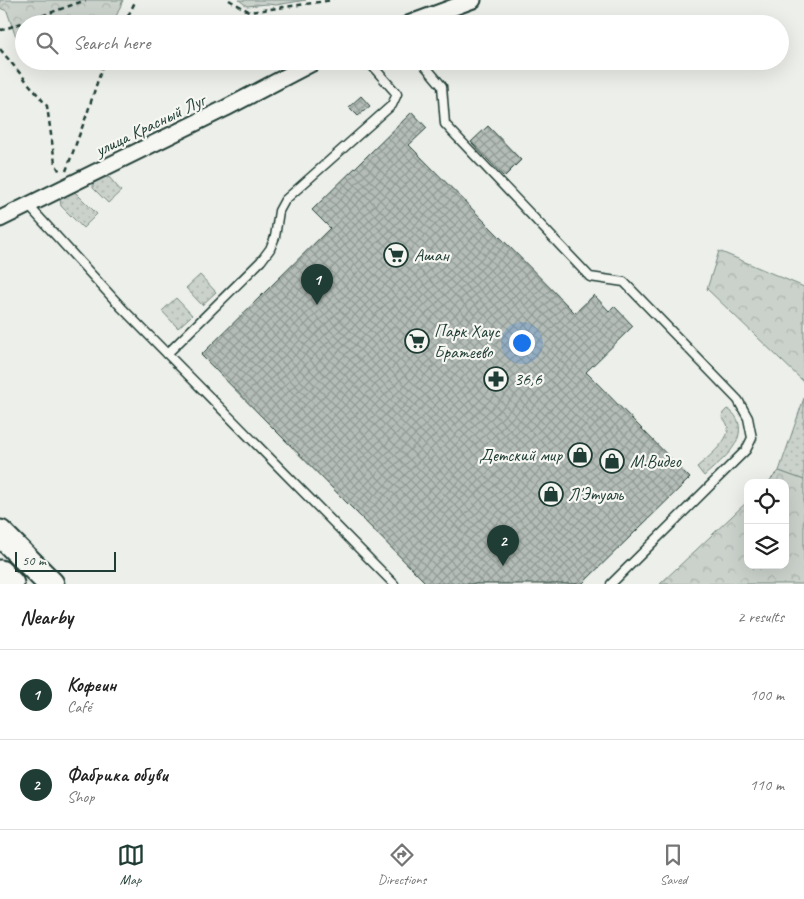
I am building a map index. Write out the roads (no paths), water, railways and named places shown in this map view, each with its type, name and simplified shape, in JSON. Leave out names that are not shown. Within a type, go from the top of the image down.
[{"type":"main road","points":[[0,533],[52,584]]},
{"type":"main road","points":[[0,573],[11,584]]},
{"type":"street","points":[[432,15],[473,0]]},
{"type":"street","name":"улица Красный Луг","points":[[0,219],[226,108],[299,70]]},
{"type":"lane","points":[[167,354],[261,261],[270,249],[275,237],[279,211],[286,200],[392,104],[397,94],[376,70]]},
{"type":"lane","points":[[429,70],[442,86],[445,124],[590,278],[624,282],[738,400],[748,418],[752,438],[746,450],[611,584]]},
{"type":"lane","points":[[28,205],[122,308],[394,584]]},
{"type":"place","name":"Ашан","points":[[396,255]]},
{"type":"place","name":"Кофеин","points":[[317,305]]},
{"type":"place","name":"Парк Хаус Братеево","points":[[417,341]]},
{"type":"place","name":"36,6","points":[[496,379]]},
{"type":"place","name":"Детский мир","points":[[580,455]]},
{"type":"place","name":"М.Видео","points":[[612,461]]},
{"type":"place","name":"Л'Этуаль","points":[[551,494]]},
{"type":"place","name":"Фабрика обуви","points":[[503,566]]}]
